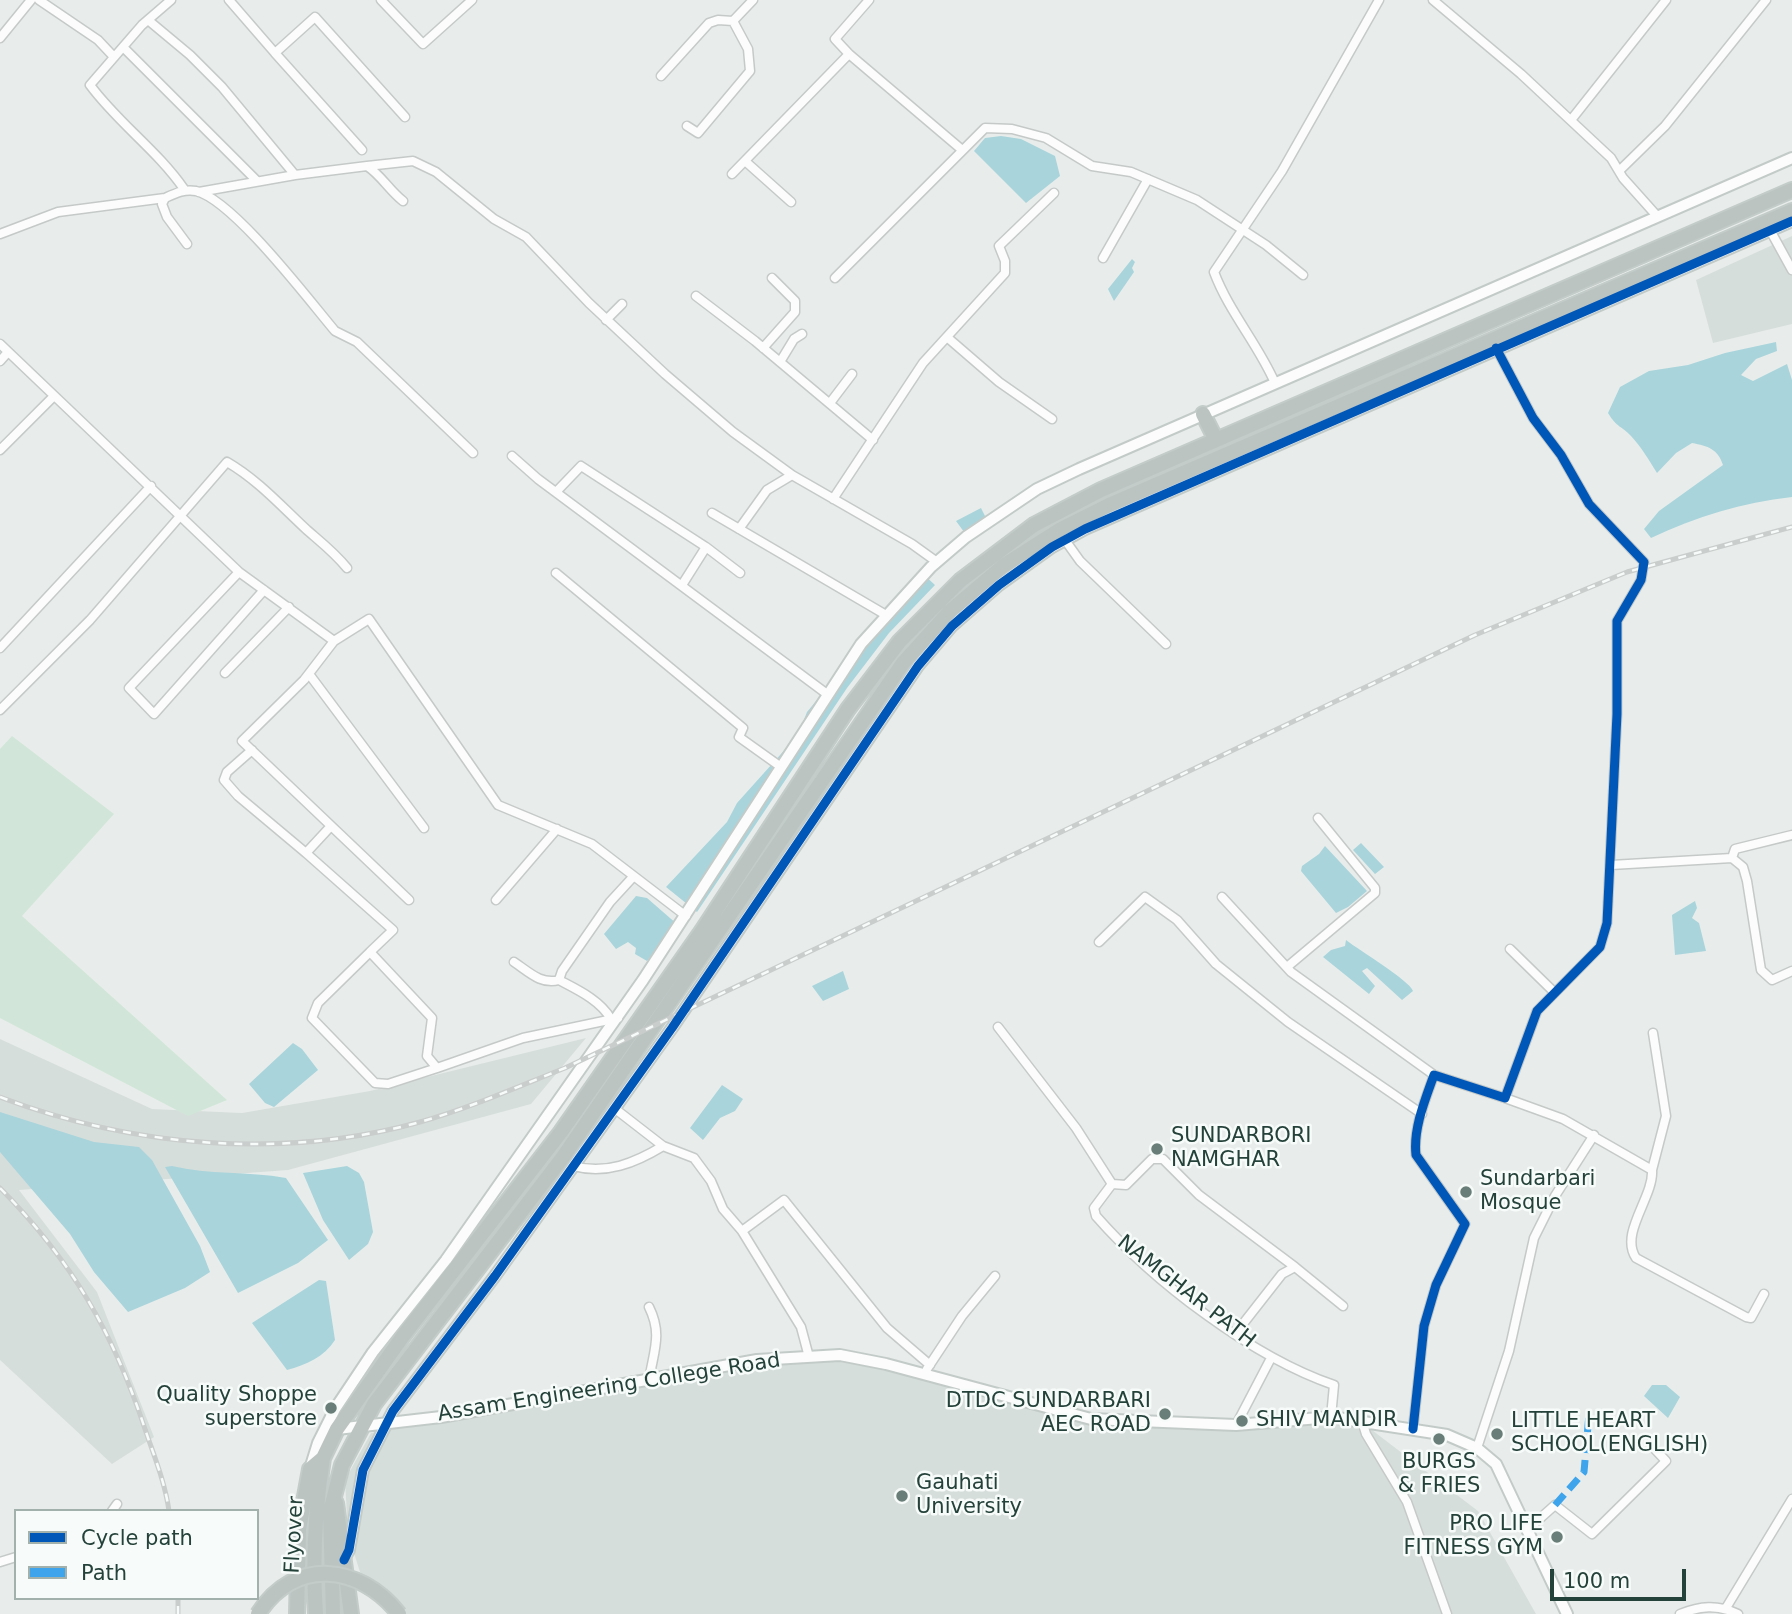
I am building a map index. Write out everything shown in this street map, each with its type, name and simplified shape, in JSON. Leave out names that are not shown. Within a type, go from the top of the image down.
[{"type":"highway","points":[[297,1614],[299,1529],[310,1469],[323,1458],[337,1429],[403,1336],[546,1153],[702,931],[848,709],[900,641],[960,581],[1034,524],[1101,489],[1792,190]]},
{"type":"highway","name":"Flyover","points":[[333,1614],[328,1532],[334,1491],[360,1425],[406,1359],[563,1157],[715,940],[887,682],[927,635],[980,584],[1027,550],[1109,505],[1792,211]]},
{"type":"highway","points":[[1203,414],[1216,440]]},
{"type":"highway","name":"Flyover","points":[[316,1614],[313,1568],[315,1514],[323,1458]]},
{"type":"highway","points":[[334,1491],[351,1614]]},
{"type":"highway","points":[[258,1614],[281,1589],[300,1578],[324,1573],[363,1582],[380,1593],[399,1614]]},
{"type":"street","points":[[0,38],[31,0]]},
{"type":"street","points":[[39,0],[98,40],[114,57]]},
{"type":"street","points":[[171,0],[148,20],[90,85],[107,108],[166,163],[184,190]]},
{"type":"street","points":[[229,0],[362,150]]},
{"type":"street","points":[[386,2],[423,44],[472,0]]},
{"type":"street","points":[[733,21],[753,0]]},
{"type":"street","points":[[869,0],[835,39],[961,149]]},
{"type":"street","points":[[1275,383],[1263,354],[1222,292],[1214,272],[1282,172],[1379,0]]},
{"type":"street","points":[[1433,0],[1611,158],[1657,216]]},
{"type":"street","points":[[1571,120],[1666,0]]},
{"type":"street","points":[[1619,171],[1665,126],[1766,0]]},
{"type":"street","points":[[275,53],[315,17],[405,117]]},
{"type":"street","points":[[148,20],[190,55],[222,88],[295,174]]},
{"type":"street","points":[[661,76],[709,23],[718,20],[733,21]]},
{"type":"street","points":[[687,126],[698,133],[750,71],[748,49],[733,21]]},
{"type":"street","points":[[123,47],[256,180]]},
{"type":"street","points":[[732,174],[849,54]]},
{"type":"street","points":[[835,278],[961,149],[985,128],[1012,129],[1046,138],[1092,166],[1109,167],[1149,179],[1197,200],[1303,275]]},
{"type":"street","points":[[310,1469],[318,1443],[335,1409],[373,1352],[446,1260],[685,916],[861,644],[937,562],[1002,511],[1037,489],[1792,158]]},
{"type":"street","points":[[0,234],[58,212],[92,205],[165,198],[184,190],[199,192],[256,180],[367,166],[378,162],[413,161],[436,172],[494,219],[526,237],[606,320],[733,432],[792,475],[912,544],[937,562]]},
{"type":"street","points":[[745,161],[791,202]]},
{"type":"street","points":[[367,166],[376,172],[386,188],[403,201]]},
{"type":"street","points":[[1104,258],[1149,179]]},
{"type":"street","points":[[199,192],[225,208],[253,236],[335,331],[357,342],[473,453]]},
{"type":"street","points":[[833,499],[923,363],[1005,274],[1005,261],[999,246],[1054,193]]},
{"type":"street","points":[[165,198],[162,204],[167,217],[187,244]]},
{"type":"street","points":[[344,1560],[349,1550],[363,1470],[387,1423],[614,1108],[918,666],[952,626],[999,585],[1065,540],[1496,348],[1792,221]]},
{"type":"street","points":[[1770,230],[1792,270]]},
{"type":"street","points":[[763,348],[795,312],[795,302],[772,278]]},
{"type":"street","points":[[696,296],[831,403],[873,440]]},
{"type":"street","points":[[606,320],[622,304]]},
{"type":"street","points":[[780,362],[794,339],[802,334]]},
{"type":"street","points":[[948,338],[999,382],[1052,419]]},
{"type":"street","points":[[0,344],[261,593],[289,607],[334,641]]},
{"type":"street","points":[[1496,348],[1533,418],[1561,455],[1589,504],[1644,562],[1641,580],[1617,621],[1617,715],[1607,923],[1600,947],[1581,970],[1554,992],[1537,1011],[1505,1098]]},
{"type":"street","points":[[0,361],[8,352]]},
{"type":"street","points":[[831,403],[852,374]]},
{"type":"street","points":[[0,450],[54,396]]},
{"type":"street","points":[[512,456],[555,492],[827,694]]},
{"type":"street","points":[[0,710],[90,620],[227,462],[250,475],[309,532],[330,547],[347,568]]},
{"type":"street","points":[[555,492],[581,466],[706,547],[740,573]]},
{"type":"street","points":[[739,529],[767,490],[792,475]]},
{"type":"street","points":[[0,648],[151,486]]},
{"type":"street","points":[[712,513],[886,615]]},
{"type":"street","points":[[1065,540],[1080,561],[1166,644]]},
{"type":"street","points":[[682,585],[706,547]]},
{"type":"street","points":[[239,572],[129,688],[154,714],[261,593]]},
{"type":"street","points":[[556,573],[743,728],[739,737],[781,766]]},
{"type":"street","points":[[225,673],[289,607]]},
{"type":"street","points":[[409,900],[242,741],[309,674],[334,641],[369,619],[498,804],[592,844],[685,916]]},
{"type":"street","points":[[309,674],[424,828]]},
{"type":"street","points":[[252,750],[227,772],[224,780],[238,796],[393,930],[317,1003],[312,1018],[375,1083],[388,1084],[523,1038],[614,1018]]},
{"type":"street","points":[[1287,967],[1375,893],[1375,888],[1318,818]]},
{"type":"street","points":[[306,853],[331,826]]},
{"type":"street","points":[[496,900],[556,829]]},
{"type":"street","points":[[1732,858],[1735,849],[1792,835]]},
{"type":"street","points":[[1611,865],[1732,858],[1742,867],[1747,881],[1761,970],[1772,980],[1792,971]]},
{"type":"street","points":[[559,980],[562,971],[610,902],[633,877]]},
{"type":"street","points":[[1099,942],[1145,897],[1177,920],[1216,964],[1288,1022],[1422,1114]]},
{"type":"street","points":[[1222,897],[1287,967],[1343,1012],[1434,1075],[1563,1119],[1652,1170]]},
{"type":"street","points":[[1510,949],[1554,992]]},
{"type":"street","points":[[370,952],[432,1018],[427,1056],[437,1068]]},
{"type":"street","points":[[514,962],[539,979],[549,983],[559,980],[582,992],[614,1018]]},
{"type":"street","points":[[998,1027],[1076,1128],[1112,1184],[1126,1185],[1152,1159],[1163,1159],[1199,1195],[1343,1306]]},
{"type":"street","points":[[1653,1033],[1666,1116],[1652,1170],[1653,1182],[1631,1245],[1636,1258],[1746,1317],[1751,1318],[1764,1294]]},
{"type":"street","points":[[1413,1429],[1424,1326],[1436,1284],[1465,1224],[1416,1156],[1415,1143],[1434,1075]]},
{"type":"street","points":[[614,1108],[663,1146],[694,1158],[710,1181],[723,1209],[742,1231],[801,1327],[809,1357]]},
{"type":"street","points":[[1477,1448],[1509,1351],[1534,1238],[1555,1196],[1594,1135]]},
{"type":"street","points":[[573,1166],[601,1171],[644,1157],[663,1146]]},
{"type":"street","name":"NAMGHAR PATH","points":[[1112,1184],[1094,1208],[1097,1216],[1136,1257],[1235,1334],[1271,1358],[1236,1425]]},
{"type":"street","points":[[742,1231],[784,1200],[887,1328],[927,1370],[962,1316],[995,1276]]},
{"type":"street","points":[[1235,1334],[1282,1274],[1295,1267]]},
{"type":"street","points":[[649,1307],[657,1323],[657,1336],[649,1381]]},
{"type":"street","name":"Assam Engineering College Road","points":[[337,1429],[441,1417],[757,1360],[841,1355],[927,1370],[1091,1419],[1236,1425],[1331,1417],[1362,1421],[1447,1435],[1477,1448],[1496,1464],[1567,1614]]},
{"type":"street","points":[[1271,1358],[1334,1385],[1331,1417]]},
{"type":"street","points":[[1362,1421],[1366,1434],[1407,1502],[1447,1614]]},
{"type":"street","points":[[1527,1530],[1555,1504],[1592,1534],[1666,1461],[1650,1444]]},
{"type":"street","points":[[1726,1608],[1792,1499]]},
{"type":"street","points":[[1680,1614],[1700,1606],[1726,1608],[1738,1614]]},
{"type":"shaded area","points":[[1792,236],[1792,324],[1713,343],[1696,280]]},
{"type":"shaded area","points":[[586,1038],[531,1104],[288,1170],[19,1190],[97,1292],[154,1437],[112,1464],[0,1360],[0,1039],[152,1109],[242,1113],[370,1091]]},
{"type":"shaded area","name":"Gauhati University","points":[[840,1355],[1091,1419],[1290,1420],[1368,1427],[1478,1511],[1536,1614],[401,1614],[360,1572],[348,1534],[345,1480],[371,1433],[757,1360]]},
{"type":"green space","points":[[12,736],[114,814],[22,916],[227,1100],[188,1116],[0,1018],[0,749]]},
{"type":"water","points":[[1001,136],[1021,139],[1055,156],[1060,176],[1026,203],[974,151],[985,138]]},
{"type":"water","points":[[1132,259],[1135,262],[1132,268],[1134,272],[1114,301],[1108,289]]},
{"type":"water","points":[[1776,342],[1777,351],[1756,359],[1741,375],[1753,381],[1787,364],[1792,380],[1792,497],[1720,512],[1651,538],[1644,529],[1659,511],[1723,465],[1712,449],[1692,443],[1676,453],[1657,473],[1635,441],[1608,413],[1620,387],[1649,371],[1688,365],[1725,353]]},
{"type":"water","points":[[981,508],[990,526],[967,536],[956,521]]},
{"type":"water","points":[[922,573],[935,585],[889,633],[847,688],[697,912],[666,887],[727,822],[737,803],[798,735],[807,712]]},
{"type":"water","points":[[1361,843],[1384,867],[1375,874],[1353,850]]},
{"type":"water","points":[[1325,846],[1367,891],[1336,913],[1301,871],[1302,866]]},
{"type":"water","points":[[636,896],[647,898],[678,925],[647,961],[635,954],[636,948],[628,942],[616,949],[604,934]]},
{"type":"water","points":[[1695,901],[1697,908],[1692,918],[1699,923],[1706,951],[1675,955],[1672,915]]},
{"type":"water","points":[[1346,940],[1394,973],[1413,991],[1402,1000],[1367,968],[1362,971],[1375,986],[1369,994],[1323,957],[1331,950],[1345,946]]},
{"type":"water","points":[[843,971],[849,989],[823,1001],[812,986]]},
{"type":"water","points":[[293,1043],[302,1049],[318,1070],[274,1107],[265,1103],[249,1084]]},
{"type":"water","points":[[722,1085],[743,1099],[735,1111],[720,1118],[703,1140],[690,1128]]},
{"type":"water","points":[[0,1112],[94,1142],[139,1147],[152,1160],[200,1246],[210,1272],[185,1288],[128,1312],[94,1272],[70,1234],[0,1152]]},
{"type":"water","points":[[347,1166],[359,1173],[364,1182],[373,1232],[368,1244],[349,1260],[323,1220],[303,1173]]},
{"type":"water","points":[[165,1167],[286,1178],[328,1240],[298,1263],[238,1293]]},
{"type":"water","points":[[319,1280],[326,1281],[335,1340],[314,1360],[287,1370],[252,1323]]},
{"type":"water","points":[[1652,1385],[1666,1385],[1680,1397],[1668,1418],[1644,1396]]},
{"type":"railway","points":[[0,1097],[50,1114],[102,1127],[155,1137],[208,1142],[262,1144],[315,1141],[368,1134],[439,1116],[565,1068],[1475,635],[1627,572],[1792,527]]},
{"type":"railway","points":[[0,1188],[49,1243],[88,1300],[104,1329],[133,1394],[159,1469],[169,1509]]},
{"type":"railway","points":[[178,1600],[178,1614]]},
{"type":"marked path","points":[[1555,1505],[1584,1472],[1589,1414]]},
{"type":"cycle path","points":[[344,1560],[349,1550],[363,1470],[393,1411],[495,1276],[672,1028],[918,666],[952,626],[999,585],[1052,547],[1085,529],[1792,221]]},
{"type":"cycle path","points":[[1413,1429],[1424,1326],[1436,1285],[1465,1224],[1416,1155],[1420,1115],[1434,1075],[1505,1098],[1537,1011],[1600,947],[1607,923],[1617,714],[1617,621],[1641,580],[1644,562],[1589,504],[1561,455],[1533,418],[1496,348]]},
{"type":"place","name":"SUNDARBORI NAMGHAR","points":[[1157,1149]]},
{"type":"place","name":"Sundarbari Mosque","points":[[1466,1192]]},
{"type":"place","name":"Quality Shoppe superstore","points":[[331,1408]]},
{"type":"place","name":"DTDC SUNDARBARI AEC ROAD","points":[[1165,1414]]},
{"type":"place","name":"SHIV MANDIR","points":[[1242,1421]]},
{"type":"place","name":"LITTLE HEART SCHOOL(ENGLISH)","points":[[1497,1434]]},
{"type":"place","name":"BURGS & FRIES","points":[[1439,1439]]},
{"type":"place","name":"Gauhati University","points":[[902,1496]]},
{"type":"place","name":"PRO LIFE FITNESS GYM","points":[[1557,1537]]}]
